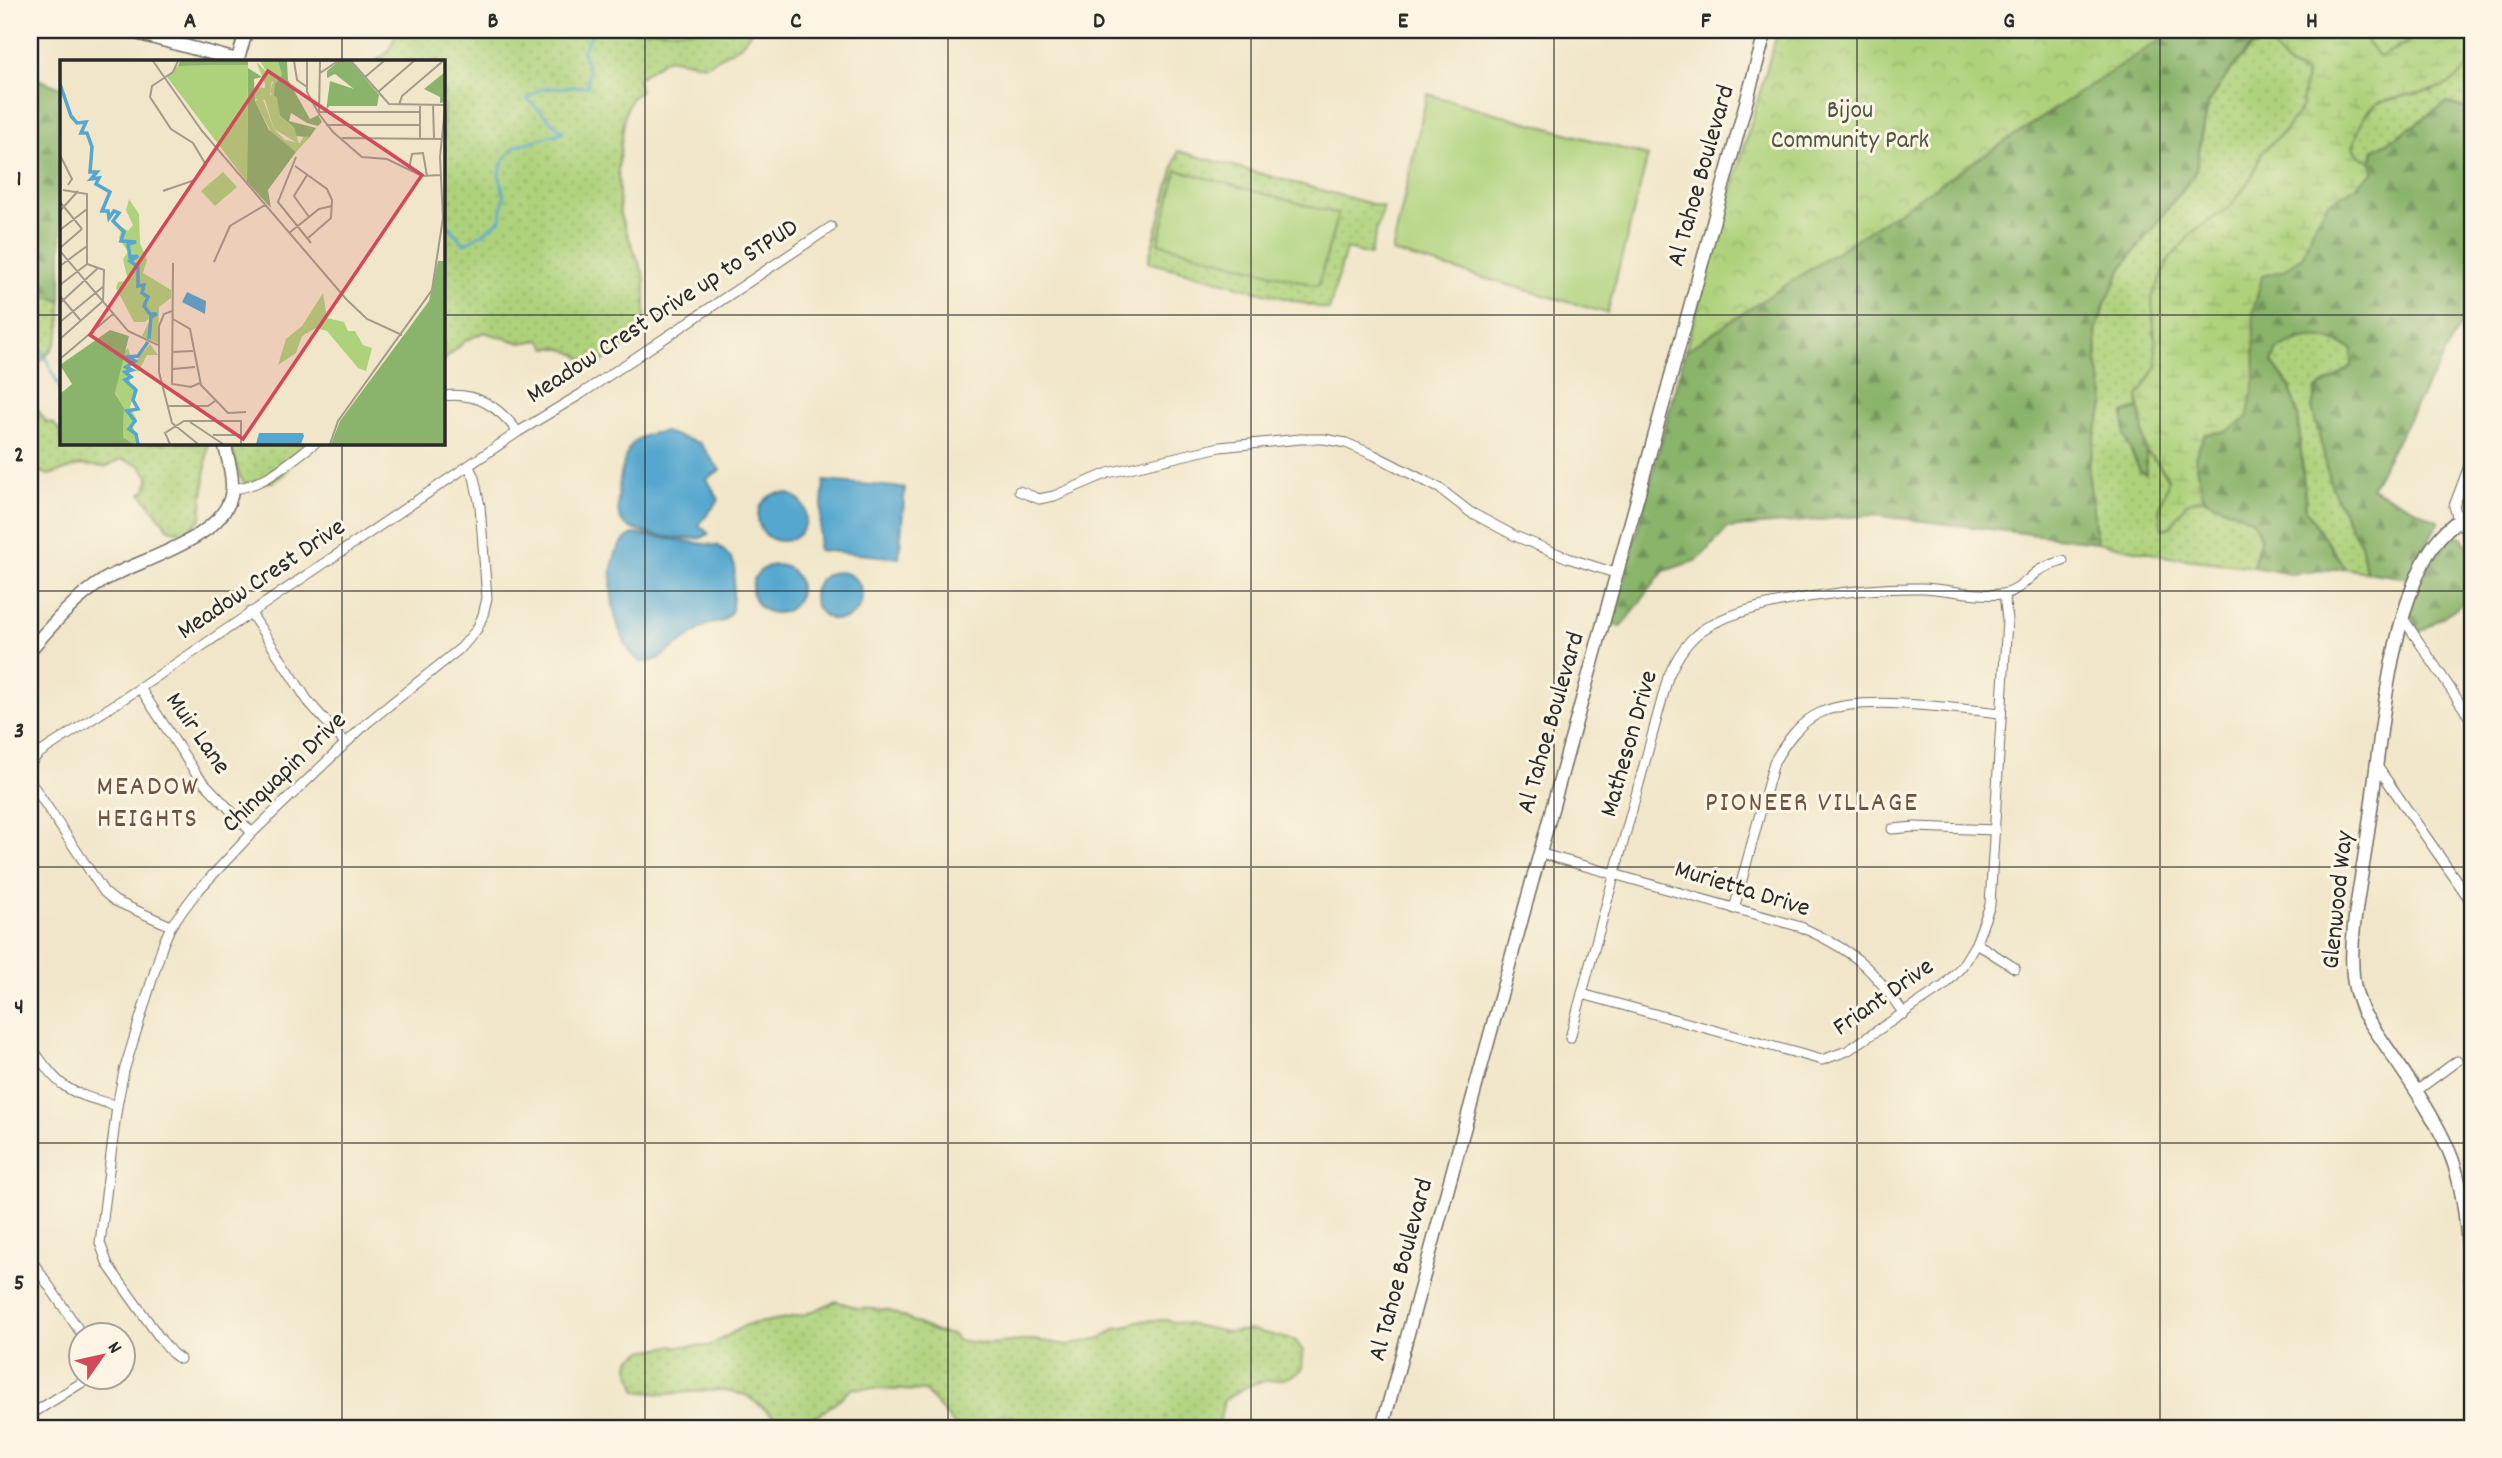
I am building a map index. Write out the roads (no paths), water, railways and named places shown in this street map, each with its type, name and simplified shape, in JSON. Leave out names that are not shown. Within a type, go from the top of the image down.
[{"type":"main road","points":[[125,30],[233,60]]},
{"type":"main road","points":[[237,60],[247,30]]},
{"type":"main road","name":"Al Tahoe Boulevard","points":[[1382,1428],[1766,30]]},
{"type":"main road","points":[[30,650],[75,602],[101,582],[185,542],[210,526],[227,506],[232,489],[224,444]]},
{"type":"main road","name":"Glenwood Way","points":[[2472,512],[2448,527],[2432,547],[2419,570],[2403,618],[2388,691],[2377,766],[2354,934],[2353,977],[2356,996],[2363,1012],[2449,1150],[2467,1203],[2472,1292]]},
{"type":"street","name":"Meadow Crest Drive up to STPUD","points":[[518,432],[581,394],[831,227]]},
{"type":"street","points":[[444,396],[463,395],[487,402],[505,415],[518,432]]},
{"type":"street","name":"Meadow Crest Drive","points":[[30,764],[37,754],[140,688],[518,432]]},
{"type":"street","points":[[1019,491],[1039,499],[1054,496],[1108,473],[1220,447],[1324,439],[1355,447],[1428,482],[1470,512],[1515,536],[1568,558],[1618,574]]},
{"type":"street","points":[[232,489],[246,488],[267,479],[314,444]]},
{"type":"street","points":[[2472,458],[2454,506],[2458,520],[2472,540]]},
{"type":"street","name":"Chinquapin Drive","points":[[180,1359],[162,1341],[108,1265],[100,1243],[117,1106],[134,1037],[163,944],[171,926],[195,894],[252,833],[345,743],[462,647],[477,629],[484,615],[487,598],[480,506],[469,467]]},
{"type":"street","points":[[2004,594],[2025,583],[2041,569],[2063,561]]},
{"type":"street","name":"Matheson Drive","points":[[1570,1038],[1668,677],[1677,657],[1704,628],[1722,619],[1770,605],[1864,591],[1922,588],[2004,594]]},
{"type":"street","name":"Friant Drive","points":[[1583,994],[1822,1060],[1847,1051],[1945,985],[1962,966],[1976,943],[1990,905],[2007,620],[2004,594]]},
{"type":"street","points":[[250,612],[308,701],[345,743]]},
{"type":"street","points":[[2403,618],[2472,721]]},
{"type":"street","name":"Muir Lane","points":[[140,688],[197,775],[252,833]]},
{"type":"street","points":[[1734,909],[1774,762],[1786,742],[1820,712],[1870,703],[2001,713]]},
{"type":"street","points":[[2377,766],[2472,903]]},
{"type":"street","points":[[30,781],[104,892],[115,901],[171,926]]},
{"type":"street","points":[[1892,829],[1915,827],[1994,830]]},
{"type":"street","name":"Murietta Drive","points":[[1539,853],[1801,928],[1828,939],[1854,954],[1875,974],[1904,1014]]},
{"type":"street","points":[[1976,943],[2015,968]]},
{"type":"street","points":[[30,1045],[52,1075],[68,1090],[117,1106]]},
{"type":"street","points":[[2415,1092],[2458,1061]]},
{"type":"street","points":[[30,1258],[74,1322]]},
{"type":"street","points":[[30,1415],[66,1392]]},
{"type":"water","points":[[664,432],[700,443],[720,470],[707,479],[719,500],[699,525],[709,534],[701,538],[648,534],[629,527],[620,517],[619,485],[627,453],[634,442],[642,437]]},
{"type":"water","points":[[824,481],[905,488],[899,558],[818,550]]},
{"type":"water","points":[[782,493],[799,500],[806,517],[799,534],[782,541],[765,534],[758,517],[765,500]]},
{"type":"water","points":[[634,534],[719,546],[735,566],[732,610],[728,616],[723,621],[706,625],[650,662],[641,662],[622,637],[612,597],[611,576],[615,558],[622,543]]},
{"type":"water","points":[[776,565],[793,572],[800,589],[793,606],[776,613],[759,606],[752,589],[759,572]]},
{"type":"water","points":[[838,572],[855,579],[862,596],[855,613],[838,620],[821,613],[814,596],[821,579]]},
{"type":"waterway","points":[[444,220],[464,244],[501,219],[504,195],[499,174],[504,159],[516,146],[563,132],[527,99],[541,89],[588,86],[588,69],[582,51],[597,30]]},
{"type":"waterway","points":[[30,348],[42,349],[60,389]]},
{"type":"district","name":"MEADOW HEIGHTS","points":[[148,805]]},
{"type":"district","name":"PIONEER VILLAGE","points":[[1812,805]]},
{"type":"park label","name":"Bijou Community Park","points":[[1850,126]]}]
